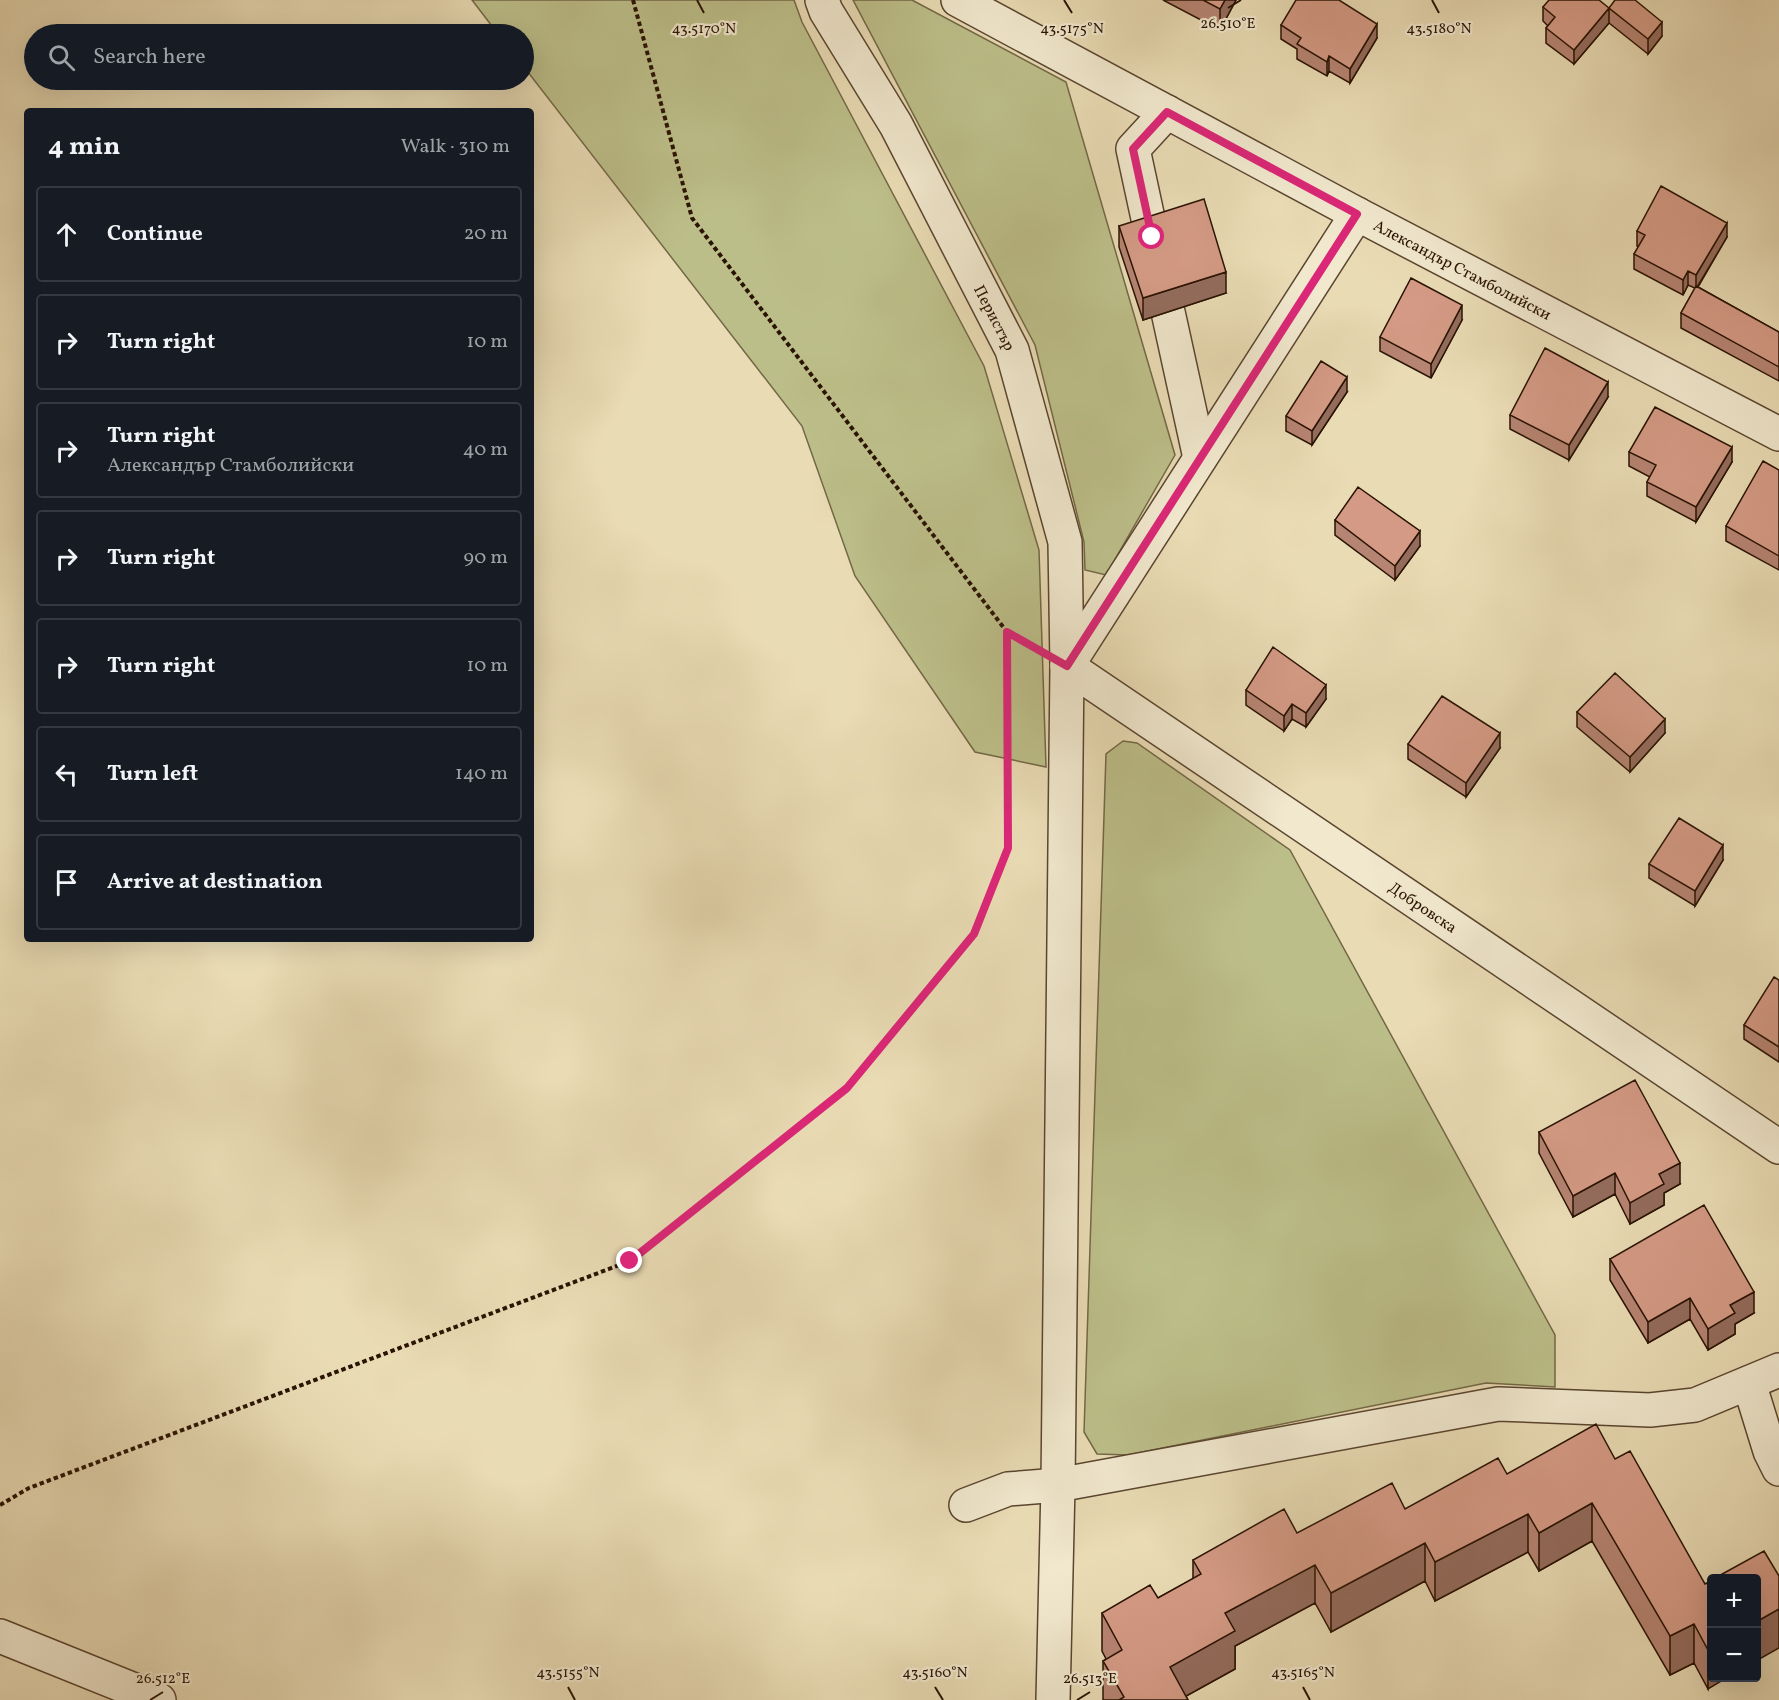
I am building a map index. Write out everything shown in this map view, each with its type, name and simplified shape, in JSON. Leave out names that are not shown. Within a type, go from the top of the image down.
[{"type":"street","name":"Перистър","points":[[822,0],[826,11],[896,125],[1012,350],[1065,542],[1067,666],[1058,1485],[1053,1700]]},
{"type":"street","name":"Александър Стамболийски","points":[[958,0],[1357,214],[1779,434]]},
{"type":"street","points":[[1152,237],[1133,149],[1167,112]]},
{"type":"street","points":[[1067,666],[1357,214]]},
{"type":"street","points":[[1168,312],[1200,458]]},
{"type":"street","name":"Добровска","points":[[1067,666],[1779,1147]]},
{"type":"street","points":[[966,1505],[1008,1489],[1058,1485],[1498,1404],[1650,1410],[1695,1406],[1779,1370]]},
{"type":"street","points":[[1749,1383],[1770,1451],[1779,1469]]},
{"type":"street","points":[[0,1636],[159,1700]]},
{"type":"path","points":[[633,0],[692,218],[1007,632],[1067,666]]},
{"type":"path","points":[[0,1505],[29,1488],[630,1261],[847,1088],[974,934],[1008,848],[1007,632]]},
{"type":"green space","points":[[472,0],[794,0],[802,22],[984,366],[1039,550],[1046,767],[975,752],[855,576],[802,426],[534,80],[534,24],[490,24]]},
{"type":"green space","points":[[853,0],[912,0],[1066,82],[1175,455],[1106,575],[1085,570],[1084,542],[1035,345]]},
{"type":"green space","points":[[1123,741],[1137,743],[1290,850],[1555,1335],[1555,1387],[1486,1383],[1128,1455],[1097,1454],[1084,1432],[1106,754]]},
{"type":"building","points":[[1203,0],[1225,0],[1220,9]]},
{"type":"building","points":[[1296,0],[1339,0],[1377,24],[1350,69],[1329,56],[1327,62],[1297,44],[1301,38],[1281,25]]},
{"type":"building","points":[[1549,0],[1599,0],[1609,8],[1574,50],[1546,28],[1555,17],[1543,7]]},
{"type":"building","points":[[1615,0],[1635,0],[1662,22],[1648,39],[1609,8]]},
{"type":"building","points":[[1661,186],[1727,223],[1696,275],[1688,271],[1683,280],[1634,254],[1645,235],[1637,231]]},
{"type":"building","points":[[1204,199],[1226,272],[1143,298],[1119,226]]},
{"type":"building","points":[[1411,278],[1462,305],[1431,364],[1380,337]]},
{"type":"building","points":[[1696,286],[1779,332],[1779,367],[1681,313]]},
{"type":"building","points":[[1545,348],[1608,382],[1569,445],[1510,415]]},
{"type":"building","points":[[1321,361],[1347,377],[1312,431],[1286,416]]},
{"type":"building","points":[[1655,407],[1732,447],[1696,507],[1647,482],[1656,465],[1629,452]]},
{"type":"building","points":[[1763,461],[1779,470],[1779,556],[1726,526]]},
{"type":"building","points":[[1358,487],[1420,531],[1395,566],[1335,520]]},
{"type":"building","points":[[1273,647],[1326,685],[1306,713],[1292,704],[1284,716],[1246,690]]},
{"type":"building","points":[[1615,673],[1665,719],[1630,757],[1577,712]]},
{"type":"building","points":[[1442,696],[1500,733],[1466,783],[1408,744]]},
{"type":"building","points":[[1679,818],[1723,845],[1695,891],[1649,864]]},
{"type":"building","points":[[1774,977],[1779,980],[1779,1047],[1744,1025]]},
{"type":"building","points":[[1635,1080],[1680,1163],[1659,1174],[1664,1184],[1630,1203],[1615,1173],[1573,1196],[1539,1132]]},
{"type":"building","points":[[1704,1205],[1754,1292],[1730,1305],[1735,1313],[1708,1329],[1690,1298],[1648,1322],[1610,1259]]},
{"type":"building","points":[[1596,1424],[1615,1459],[1630,1451],[1705,1584],[1707,1583],[1707,1648],[1694,1624],[1670,1636],[1592,1503],[1539,1533],[1528,1514],[1435,1562],[1425,1543],[1331,1593],[1315,1565],[1225,1613],[1235,1631],[1170,1667],[1188,1700],[1119,1700],[1124,1697],[1103,1661],[1122,1650],[1102,1613],[1150,1585],[1158,1598],[1201,1574],[1193,1560],[1284,1509],[1297,1533],[1392,1483],[1405,1509],[1498,1458],[1507,1474]]},
{"type":"building","points":[[1764,1551],[1779,1576],[1779,1609],[1761,1619],[1761,1574],[1722,1574]]},
{"type":"route","points":[[630,1261],[847,1088],[974,934],[1008,848],[1007,632],[1067,666],[1357,214],[1167,112],[1133,149],[1152,237]]}]
